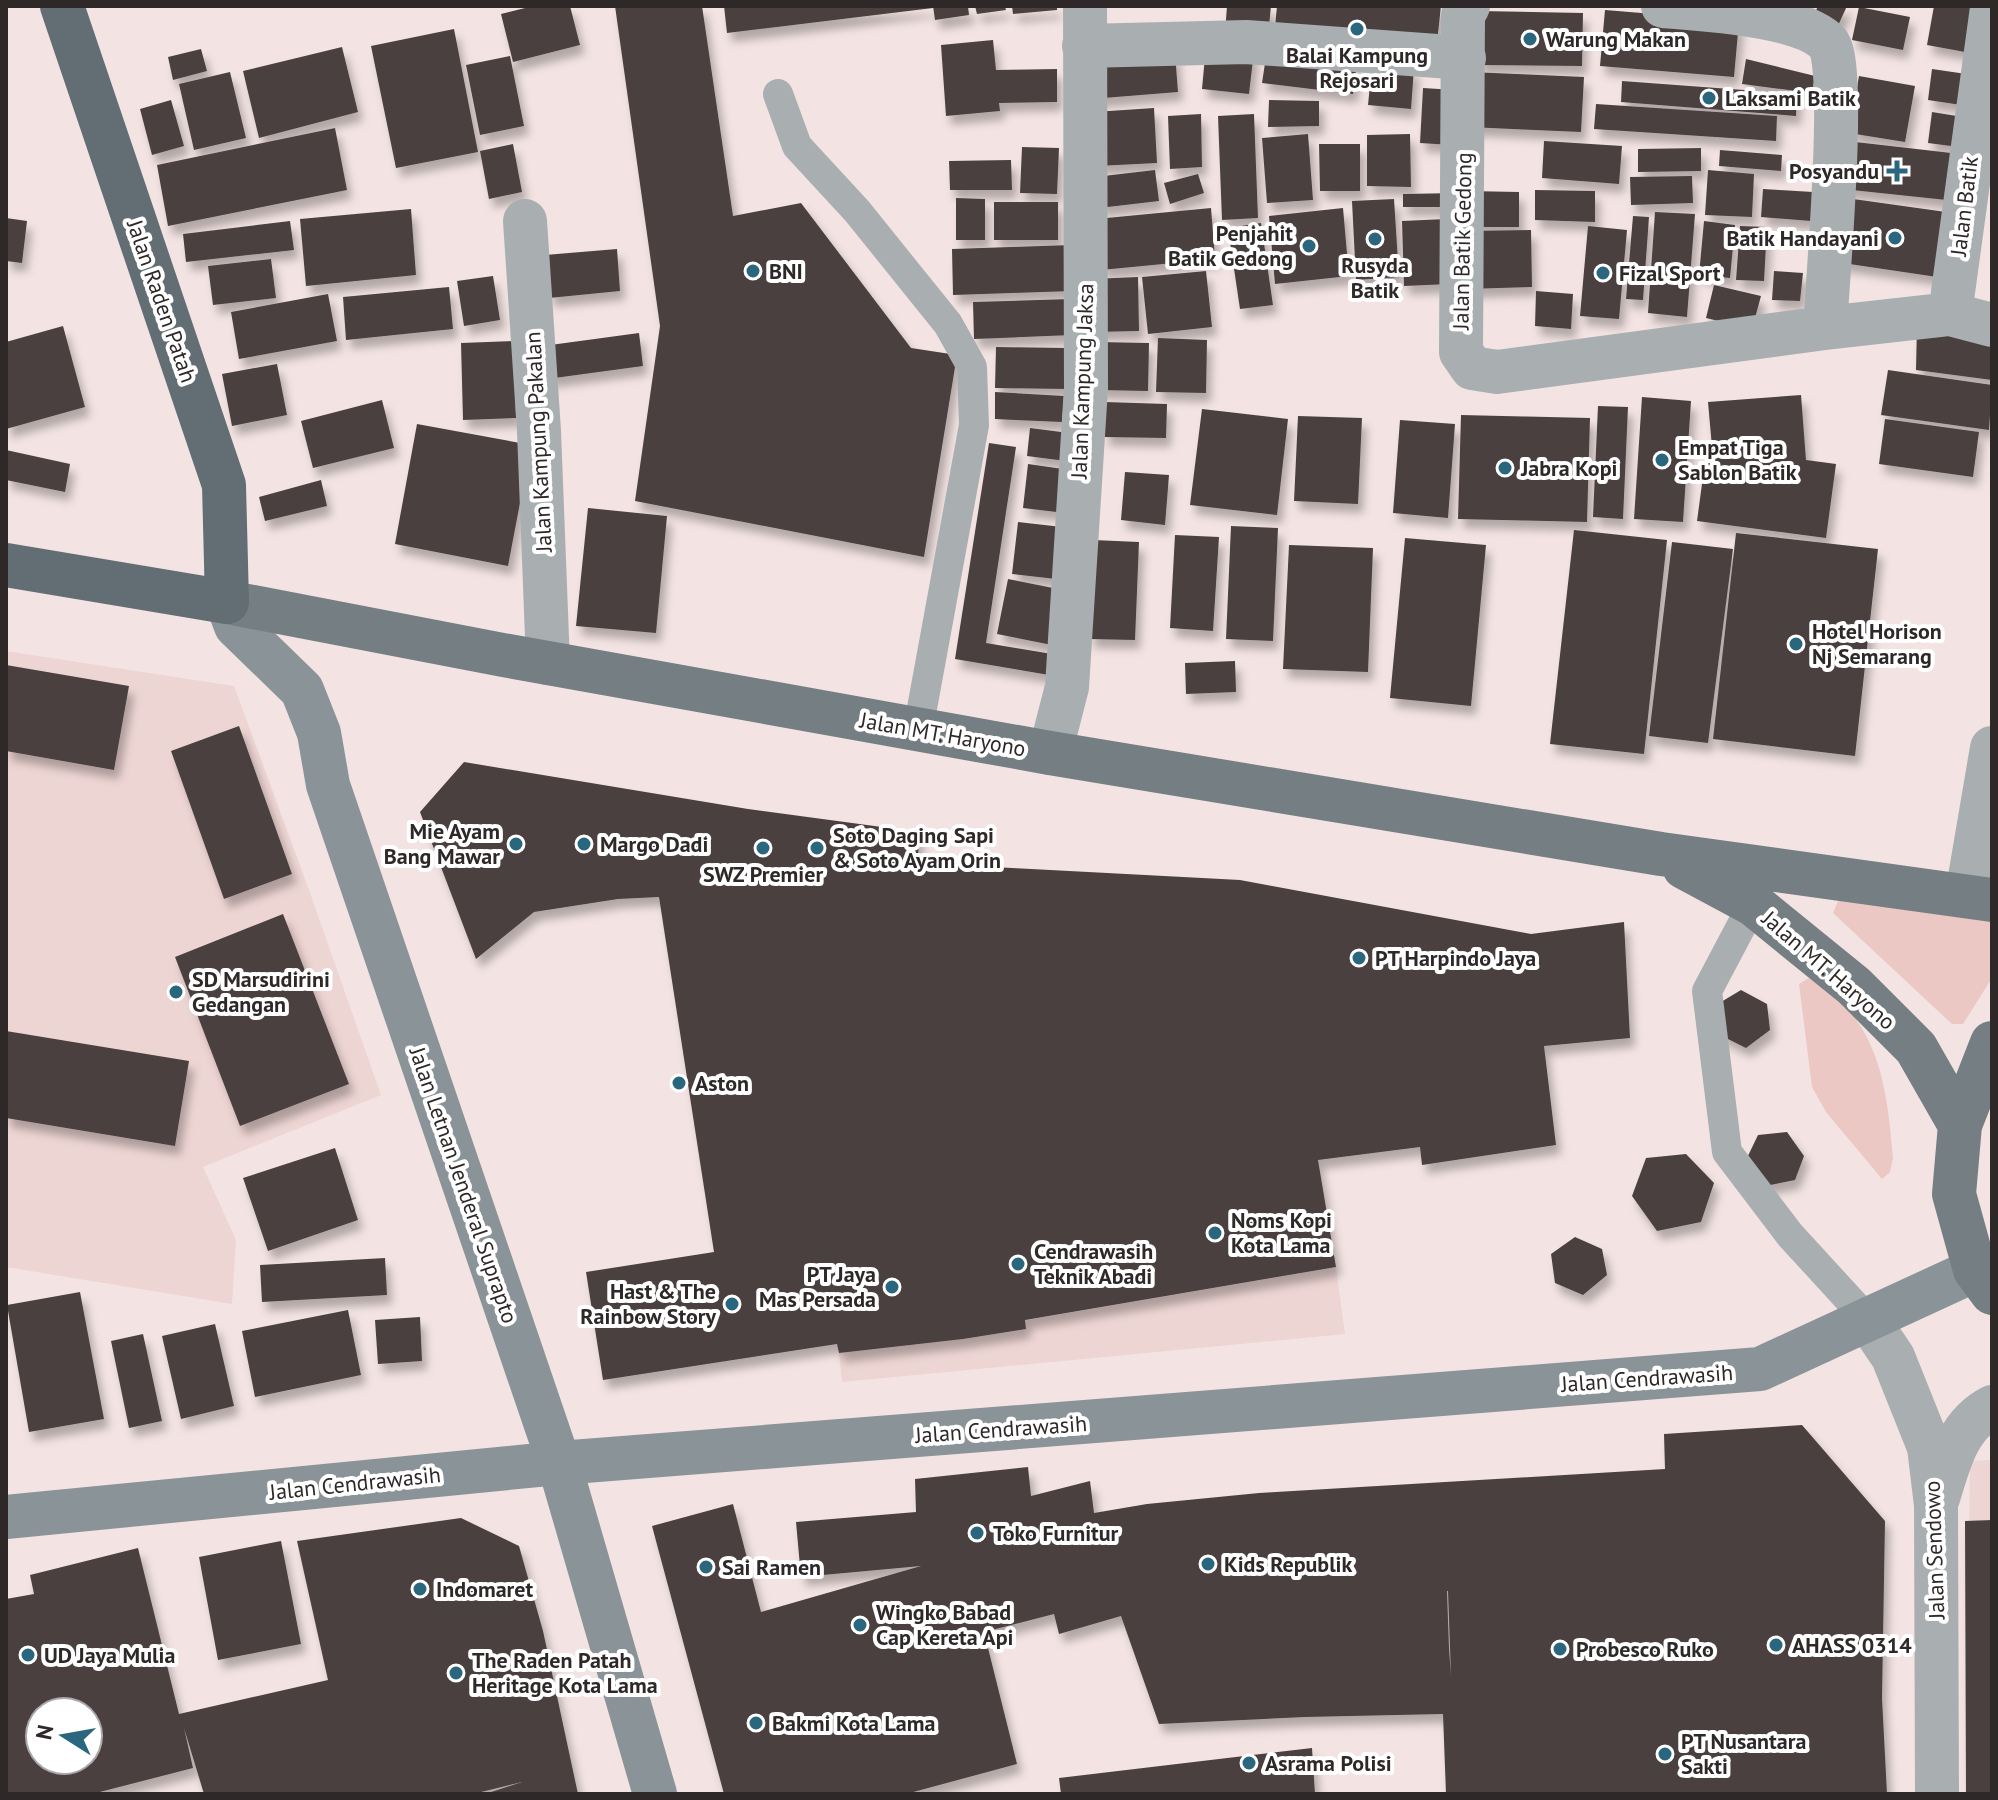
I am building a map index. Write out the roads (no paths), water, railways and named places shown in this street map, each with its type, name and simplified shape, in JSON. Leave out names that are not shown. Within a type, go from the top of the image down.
[{"type":"highway","name":"Jalan Raden Patah","points":[[62,6],[224,485],[227,602]]},
{"type":"highway","points":[[6,565],[227,602]]},
{"type":"main road","name":"Jalan MT. Haryono","points":[[227,602],[1050,753],[1661,854],[1980,898]]},
{"type":"main road","name":"Jalan Letnan Jenderal Suprapto","points":[[227,602],[236,626],[302,690],[319,733],[328,785],[559,1463],[655,1794]]},
{"type":"main road","name":"Jalan MT. Haryono","points":[[1661,854],[1753,904],[1854,986],[1916,1048],[1960,1125]]},
{"type":"main road","points":[[1984,1282],[1954,1194],[1960,1125],[1992,1043]]},
{"type":"main road","name":"Jalan Cendrawasih","points":[[6,1517],[559,1463],[1760,1369],[1868,1320],[1984,1282]]},
{"type":"street","name":"Jalan Batik Gedong","points":[[1468,6],[1463,15],[1461,352],[1472,368],[1497,372],[1950,314]]},
{"type":"street","points":[[1663,6],[1742,9],[1818,35],[1830,45],[1836,112],[1825,328]]},
{"type":"street","name":"Jalan Batik","points":[[1950,314],[1992,8]]},
{"type":"street","points":[[1085,26],[1464,58]]},
{"type":"street","name":"Jalan Kampung Jaksa","points":[[1050,753],[1067,687],[1086,388],[1085,26]]},
{"type":"street","name":"Jalan Kampung Pakalan","points":[[525,221],[539,431],[548,663]]},
{"type":"street","points":[[1950,314],[1992,325]]},
{"type":"street","points":[[1980,898],[1992,748]]},
{"type":"street","name":"Jalan Sendowo","points":[[1868,1320],[1893,1357],[1929,1447],[1936,1505],[1937,1794]]},
{"type":"street","points":[[1936,1505],[1955,1445],[1976,1415],[1992,1407]]},
{"type":"lane","points":[[778,94],[797,146],[857,211],[948,324],[972,367],[974,425],[918,730]]},
{"type":"lane","points":[[1753,904],[1707,991],[1727,1152],[1790,1235],[1868,1320]]},
{"type":"place","name":"Balai Kampung Rejosari","points":[[1357,29]]},
{"type":"place","name":"Warung Makan","points":[[1530,39]]},
{"type":"place","name":"Laksami Batik","points":[[1709,98]]},
{"type":"place","name":"Posyandu","points":[[1897,171]]},
{"type":"place","name":"Batik Handayani","points":[[1895,238]]},
{"type":"place","name":"Rusyda Batik","points":[[1375,239]]},
{"type":"place","name":"Penjahit Batik Gedong","points":[[1309,246]]},
{"type":"place","name":"BNI","points":[[753,271]]},
{"type":"place","name":"Fizal Sport","points":[[1603,273]]},
{"type":"place","name":"Empat Tiga Sablon Batik","points":[[1662,460]]},
{"type":"place","name":"Jabra Kopi","points":[[1505,468]]},
{"type":"place","name":"Hotel Horison Nj Semarang","points":[[1796,644]]},
{"type":"place","name":"Mie Ayam Bang Mawar","points":[[516,844]]},
{"type":"place","name":"Margo Dadi","points":[[584,844]]},
{"type":"place","name":"SWZ Premier","points":[[763,848]]},
{"type":"place","name":"Soto Daging Sapi & Soto Ayam Orin","points":[[817,848]]},
{"type":"place","name":"PT Harpindo Jaya","points":[[1359,958]]},
{"type":"place","name":"SD Marsudirini Gedangan","points":[[176,992]]},
{"type":"place","name":"Aston","points":[[679,1083]]},
{"type":"place","name":"Noms Kopi Kota Lama","points":[[1215,1233]]},
{"type":"place","name":"Cendrawasih Teknik Abadi","points":[[1018,1264]]},
{"type":"place","name":"PT Jaya Mas Persada","points":[[892,1287]]},
{"type":"place","name":"Hast & The Rainbow Story","points":[[732,1304]]},
{"type":"place","name":"Toko Furnitur","points":[[977,1533]]},
{"type":"place","name":"Kids Republik","points":[[1208,1564]]},
{"type":"place","name":"Sai Ramen","points":[[706,1567]]},
{"type":"place","name":"Indomaret","points":[[420,1589]]},
{"type":"place","name":"Wingko Babad Cap Kereta Api","points":[[860,1625]]},
{"type":"place","name":"AHASS 0314","points":[[1776,1645]]},
{"type":"place","name":"Probesco Ruko","points":[[1560,1649]]},
{"type":"place","name":"UD Jaya Mulia","points":[[28,1655]]},
{"type":"place","name":"The Raden Patah Heritage Kota Lama","points":[[456,1673]]},
{"type":"place","name":"Bakmi Kota Lama","points":[[756,1723]]},
{"type":"place","name":"PT Nusantara Sakti","points":[[1665,1754]]},
{"type":"place","name":"Asrama Polisi","points":[[1249,1763]]}]
